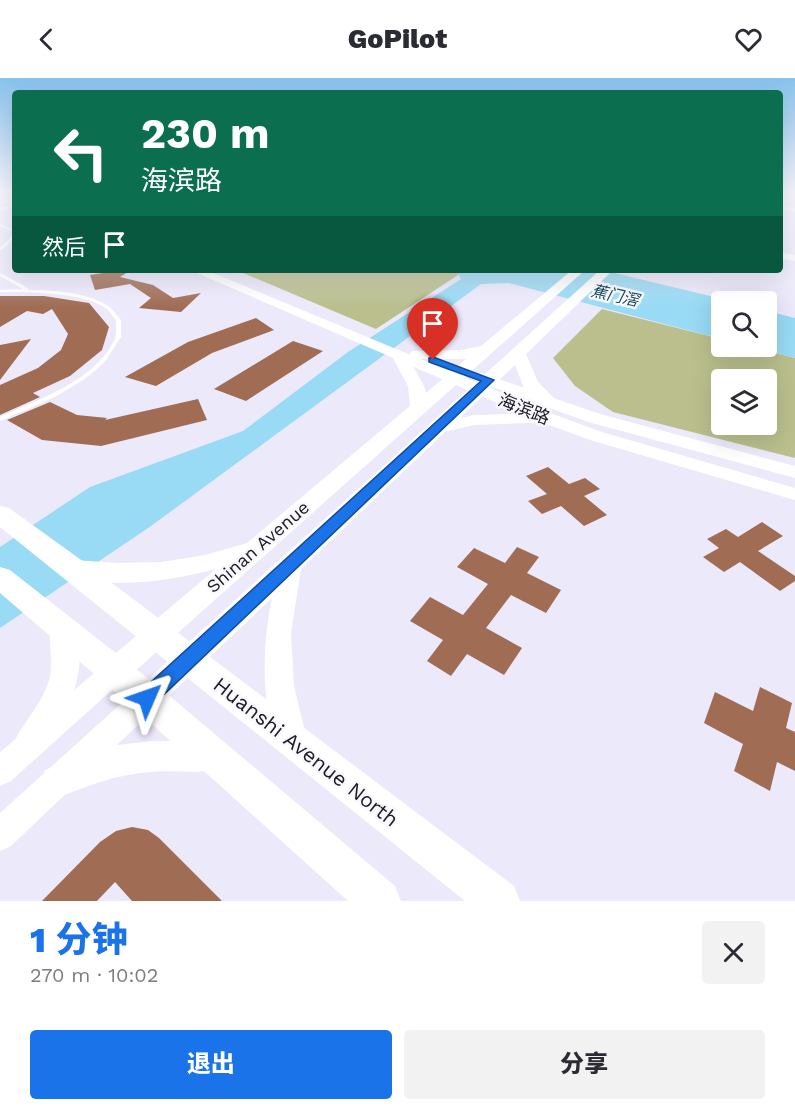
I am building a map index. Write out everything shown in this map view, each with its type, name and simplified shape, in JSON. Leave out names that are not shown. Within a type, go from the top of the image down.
[{"type":"main road","name":"Shinan Avenue","points":[[114,672],[576,273]]},
{"type":"main road","name":"Shinan Avenue","points":[[147,698],[604,273]]},
{"type":"main road","points":[[418,354],[460,355],[488,349]]},
{"type":"main road","points":[[437,428],[474,420],[549,411],[530,384],[518,352]]},
{"type":"main road","points":[[401,358],[416,386],[419,408]]},
{"type":"main road","name":"Huanshi Avenue North","points":[[2,516],[74,569],[499,901]]},
{"type":"main road","points":[[74,569],[134,574],[166,571],[209,562],[259,546]]},
{"type":"main road","points":[[290,565],[278,633],[280,686],[291,740]]},
{"type":"main road","points":[[0,577],[147,698],[380,901]]},
{"type":"main road","points":[[28,746],[48,718],[60,692],[67,668],[67,646],[62,628]]},
{"type":"main road","points":[[57,782],[109,762],[152,756],[213,756]]},
{"type":"street","name":"海滨路","points":[[204,273],[356,333],[418,354],[458,375]]},
{"type":"street","name":"海滨路","points":[[227,273],[356,333],[401,358],[458,375],[549,411],[596,436],[795,494]]},
{"type":"street","name":"海滨路","points":[[549,411],[604,421],[795,472]]},
{"type":"street","name":"Shinan Avenue","points":[[0,771],[114,672]]},
{"type":"street","name":"Shinan Avenue","points":[[0,835],[147,698]]},
{"type":"lane","points":[[0,249],[12,238]]},
{"type":"lane","points":[[0,274],[28,290]]},
{"type":"lane","points":[[0,291],[54,291],[95,300],[109,308],[117,318],[120,331],[115,345],[103,360],[84,377],[56,393],[0,418]]},
{"type":"green space","points":[[243,273],[461,273],[376,329]]},
{"type":"green space","points":[[602,309],[711,336],[711,357],[777,357],[777,353],[795,358],[795,458],[613,412],[575,386],[553,358]]},
{"type":"water","name":"蕉门滘","points":[[458,273],[614,273],[711,296],[711,336],[509,283],[481,284],[151,526],[0,628],[0,547],[90,487],[243,431],[348,352],[461,279]]},
{"type":"water","points":[[777,314],[795,318],[795,358],[777,353]]},
{"type":"building","points":[[126,273],[120,277],[153,285],[173,298],[201,293],[181,312],[139,308],[151,298],[130,284],[95,290],[90,275]]},
{"type":"building","points":[[0,296],[44,296],[89,303],[109,327],[102,350],[70,376],[33,393],[40,397],[0,415],[0,385],[38,368],[61,350],[68,334],[52,309],[43,314],[27,311],[0,327]]},
{"type":"building","points":[[256,318],[274,330],[212,353],[156,386],[125,377],[188,342]]},
{"type":"building","points":[[31,339],[0,380],[0,345]]},
{"type":"building","points":[[293,341],[323,351],[246,401],[214,389]]},
{"type":"building","points":[[198,399],[207,420],[101,446],[42,440],[7,420],[50,402],[77,415],[107,418],[105,420]]},
{"type":"building","points":[[548,467],[569,484],[585,478],[600,489],[584,496],[607,515],[584,526],[561,506],[542,514],[528,501],[547,494],[526,476]]},
{"type":"building","points":[[762,522],[783,536],[758,551],[795,576],[795,581],[780,591],[740,562],[724,572],[703,557],[719,548],[707,539],[726,529],[738,537]]},
{"type":"building","points":[[517,547],[539,557],[527,573],[561,590],[546,613],[511,595],[486,628],[522,648],[504,675],[467,654],[451,676],[427,661],[443,640],[410,621],[430,597],[463,615],[488,584],[457,567],[474,548],[505,563]]},
{"type":"building","points":[[760,687],[792,703],[786,728],[795,732],[795,771],[777,762],[770,791],[734,771],[743,744],[704,723],[715,692],[753,711]]},
{"type":"building","points":[[132,827],[148,830],[159,838],[222,901],[132,901],[115,882],[97,901],[42,901],[100,842],[116,831]]},
{"type":"route","points":[[147,698],[488,380],[433,360]]}]
